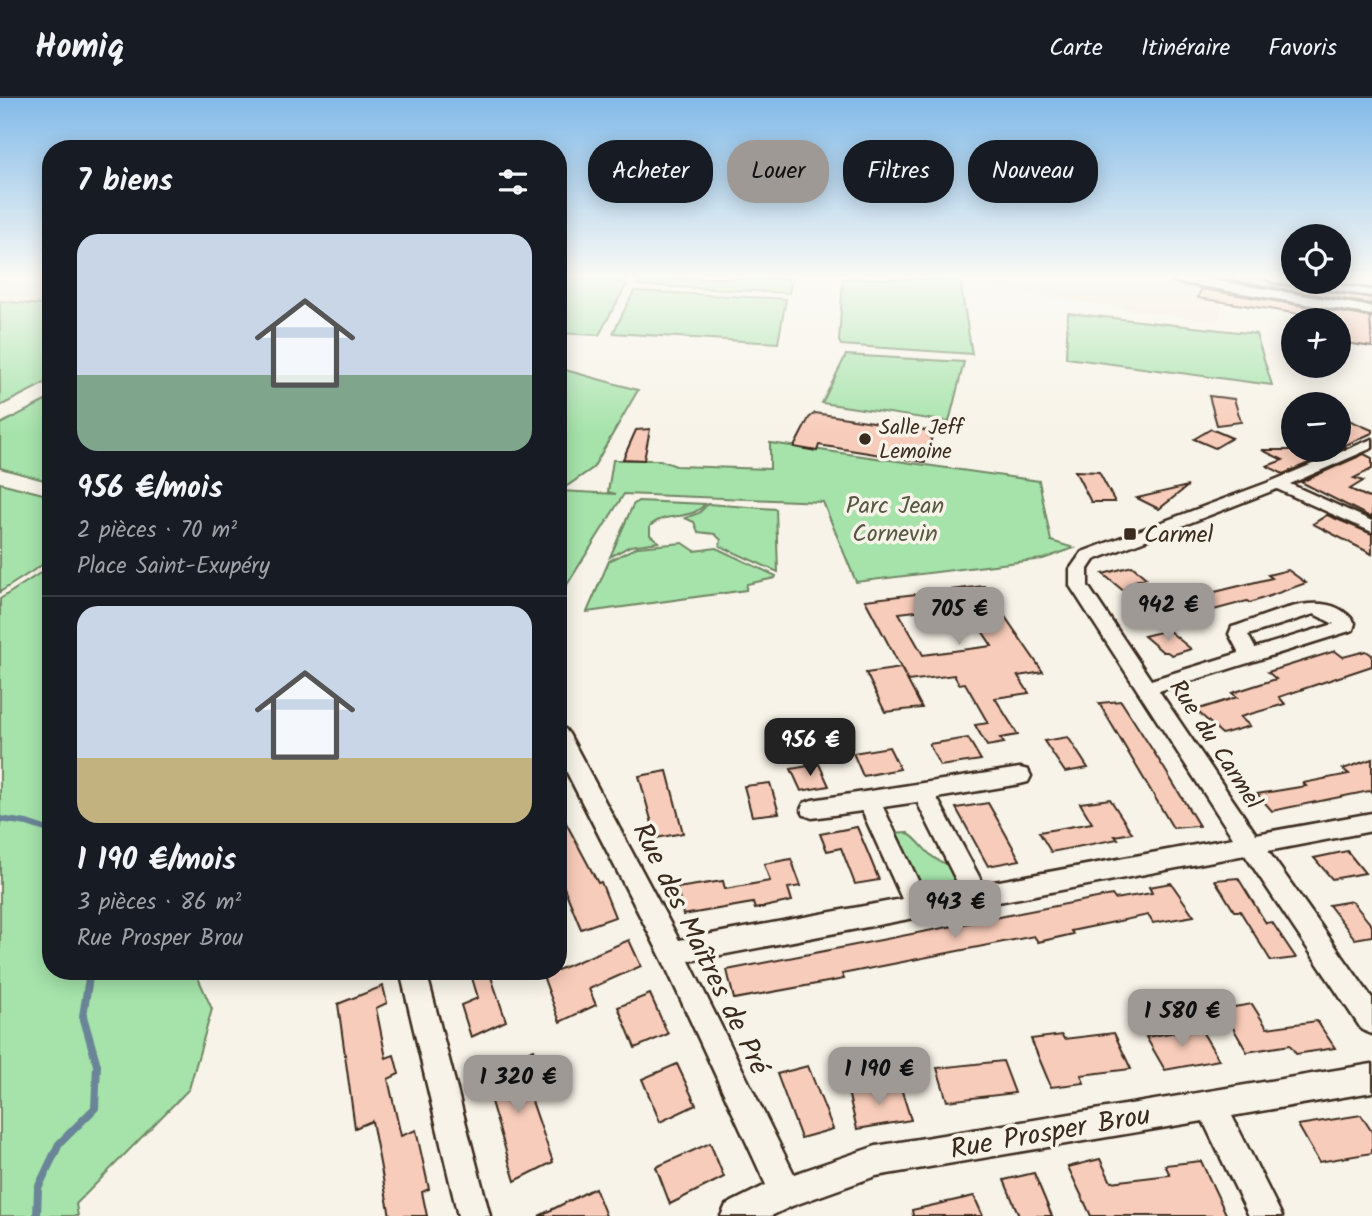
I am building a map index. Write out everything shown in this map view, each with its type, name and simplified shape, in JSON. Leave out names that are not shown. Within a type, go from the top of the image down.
[{"type":"street","name":"Rue du Carmel","points":[[1370,446],[1088,556],[1079,569],[1079,586],[1250,844],[1372,1021]]},
{"type":"street","points":[[1277,484],[1372,527]]},
{"type":"street","points":[[1147,688],[1251,656],[1346,626],[1346,623],[1324,609],[1313,608],[1239,631],[1237,634],[1251,656]]},
{"type":"street","name":"Rue des Maîtres de Pré","points":[[567,751],[671,953],[786,1192]]},
{"type":"street","points":[[812,809],[1020,776]]},
{"type":"street","points":[[923,792],[976,895]]},
{"type":"street","points":[[869,801],[917,905]]},
{"type":"street","points":[[671,953],[1372,822]]},
{"type":"street","points":[[416,980],[474,1216]]},
{"type":"street","name":"Rue Prosper Brou","points":[[737,1216],[786,1192],[876,1161],[1372,1078]]},
{"type":"street","points":[[1210,1104],[1266,1216]]},
{"type":"green space","points":[[0,330],[42,330],[42,385],[0,406]]},
{"type":"green space","points":[[567,330],[602,330],[599,335],[567,333]]},
{"type":"green space","points":[[614,330],[780,330],[778,343],[613,333]]},
{"type":"green space","points":[[840,330],[968,330],[972,354],[841,345]]},
{"type":"green space","points":[[1067,330],[1222,330],[1256,334],[1272,385],[1066,358]]},
{"type":"green space","points":[[846,355],[964,362],[949,422],[822,403]]},
{"type":"green space","name":"Parc Jean Cornevin","points":[[567,370],[638,390],[593,468],[567,486]]},
{"type":"green space","points":[[42,403],[42,480],[0,468],[0,424]]},
{"type":"green space","name":"Parc Jean Cornevin","points":[[770,443],[1039,481],[1051,541],[1074,548],[1043,559],[856,582],[823,502],[624,494],[567,585],[567,491],[616,494],[608,492],[613,460],[660,460],[676,466],[770,469]]},
{"type":"green space","points":[[0,483],[42,494],[42,565],[0,592]]},
{"type":"green space","points":[[638,501],[705,504],[692,513],[656,521],[650,526],[650,535],[659,542],[630,546],[610,557],[633,505]]},
{"type":"green space","points":[[708,504],[776,509],[778,572],[720,546],[721,540],[715,534],[698,532],[694,522],[685,518],[699,513]]},
{"type":"green space","points":[[683,543],[695,551],[716,548],[776,576],[747,584],[746,590],[587,612],[609,561],[637,547]]},
{"type":"green space","points":[[42,572],[42,980],[199,980],[212,1009],[189,1089],[76,1204],[78,1216],[0,1216],[0,599]]},
{"type":"green space","points":[[906,832],[936,859],[950,864],[958,879],[951,890],[935,893],[919,885],[894,833]]},
{"type":"building","points":[[1351,330],[1371,330],[1372,347],[1351,344]]},
{"type":"building","points":[[1209,396],[1234,399],[1241,422],[1217,425]]},
{"type":"building","name":"Salle Jeff Lemoine","points":[[815,413],[931,431],[925,462],[819,445],[817,451],[794,447],[809,418]]},
{"type":"building","points":[[1351,421],[1372,430],[1372,433],[1351,442]]},
{"type":"building","points":[[650,429],[644,460],[623,459],[636,430]]},
{"type":"building","points":[[1211,429],[1232,438],[1215,448],[1194,439]]},
{"type":"building","points":[[1262,450],[1281,450],[1281,459]]},
{"type":"building","points":[[1364,454],[1372,458],[1372,469],[1354,478],[1363,481],[1350,489],[1372,499],[1372,518],[1301,482]]},
{"type":"building","points":[[1281,461],[1311,462],[1283,474],[1267,466]]},
{"type":"building","points":[[1075,471],[1099,472],[1115,502],[1091,502]]},
{"type":"building","points":[[1188,486],[1159,509],[1137,498]]},
{"type":"building","points":[[1327,515],[1372,534],[1372,554],[1313,524]]},
{"type":"building","points":[[1132,566],[1146,578],[1135,581],[1149,593],[1132,598],[1103,574]]},
{"type":"building","points":[[1288,570],[1306,583],[1250,603],[1247,601],[1199,614],[1182,600],[1272,578],[1268,575]]},
{"type":"building","points":[[984,586],[1043,672],[1018,676],[1029,693],[995,698],[1018,735],[1000,738],[1004,743],[987,746],[975,725],[988,723],[965,683],[959,684],[954,675],[908,681],[865,600]],"holes":[[[965,605],[992,646],[923,655],[899,613]]]},
{"type":"building","points":[[1168,630],[1191,649],[1172,655],[1163,652],[1144,636]]},
{"type":"building","points":[[1335,651],[1343,657],[1366,651],[1372,655],[1372,666],[1279,697],[1285,704],[1240,717],[1250,726],[1222,734],[1196,710],[1237,697],[1232,693],[1276,679],[1268,672]]},
{"type":"building","points":[[901,668],[922,708],[885,712],[866,673]]},
{"type":"building","points":[[1121,701],[1199,826],[1173,828],[1099,703]]},
{"type":"building","points":[[1068,737],[1088,768],[1065,772],[1044,741]]},
{"type":"building","points":[[968,738],[981,760],[940,766],[929,744]]},
{"type":"building","points":[[889,747],[900,769],[863,776],[853,753]]},
{"type":"building","points":[[1372,759],[1372,793],[1369,791],[1272,811],[1257,794],[1306,786],[1303,783],[1349,774],[1343,769]]},
{"type":"building","points":[[819,764],[829,786],[801,791],[791,769]]},
{"type":"building","points":[[667,771],[683,833],[656,838],[639,776]]},
{"type":"building","points":[[770,783],[779,813],[752,816],[744,786]]},
{"type":"building","points":[[1110,799],[1132,833],[1115,836],[1118,839],[1051,852],[1039,832],[1092,823],[1080,803]]},
{"type":"building","points":[[988,803],[1020,860],[988,866],[956,808]]},
{"type":"building","points":[[567,825],[598,883],[601,882],[615,917],[581,929],[567,895]]},
{"type":"building","points":[[857,827],[879,880],[855,884],[841,848],[827,851],[820,834]]},
{"type":"building","points":[[1347,851],[1365,873],[1332,879],[1314,858]]},
{"type":"building","points":[[791,859],[801,886],[788,888],[792,901],[755,909],[753,903],[683,915],[677,888],[723,881],[725,889],[770,881],[764,864]]},
{"type":"building","points":[[1238,878],[1266,923],[1272,922],[1296,958],[1271,961],[1240,911],[1234,911],[1215,880]]},
{"type":"building","points":[[1171,883],[1194,916],[1153,923],[1148,915],[1071,931],[1073,934],[1038,942],[1034,936],[842,974],[844,979],[734,999],[727,970],[1112,895],[1115,899],[1152,893],[1149,887]]},
{"type":"building","points":[[1352,901],[1372,926],[1372,936],[1355,939],[1329,905]]},
{"type":"building","points":[[629,940],[641,966],[589,989],[596,1005],[560,1022],[544,980],[567,980],[567,966]]},
{"type":"building","points":[[473,980],[492,980],[506,1021],[471,1037],[461,1005],[478,998]]},
{"type":"building","points":[[383,986],[387,1003],[376,1008],[386,1058],[394,1055],[399,1074],[388,1079],[401,1136],[416,1130],[429,1189],[422,1192],[427,1216],[390,1216],[372,1121],[355,1128],[338,1004]]},
{"type":"building","points":[[650,994],[668,1034],[635,1048],[618,1007]]},
{"type":"building","points":[[1252,1004],[1267,1028],[1317,1021],[1335,1048],[1296,1054],[1290,1045],[1247,1052],[1222,1009]]},
{"type":"building","points":[[1200,1028],[1219,1060],[1165,1070],[1146,1037]]},
{"type":"building","points":[[1114,1033],[1131,1069],[1081,1075],[1084,1083],[1051,1087],[1031,1039],[1062,1035],[1064,1039]]},
{"type":"building","points":[[534,1049],[540,1068],[523,1075],[553,1162],[515,1181],[482,1072]]},
{"type":"building","points":[[1003,1061],[1015,1093],[947,1101],[937,1068]]},
{"type":"building","points":[[677,1064],[696,1105],[660,1122],[642,1079]]},
{"type":"building","points":[[808,1066],[833,1129],[801,1138],[777,1074]]},
{"type":"building","points":[[900,1085],[911,1120],[857,1129],[848,1092]]},
{"type":"building","points":[[1361,1115],[1372,1132],[1372,1153],[1319,1162],[1298,1125]]},
{"type":"building","points":[[710,1143],[724,1177],[670,1204],[656,1167]]},
{"type":"building","points":[[1100,1159],[1111,1182],[1170,1175],[1165,1165],[1201,1161],[1227,1216],[1091,1216],[1068,1167]]},
{"type":"building","points":[[1034,1173],[1052,1216],[1019,1216],[1004,1180]]},
{"type":"building","points":[[595,1188],[606,1216],[539,1216]]},
{"type":"building","points":[[974,1196],[983,1216],[913,1216],[912,1210]]},
{"type":"waterway","points":[[0,819],[42,828]]},
{"type":"waterway","points":[[37,1216],[38,1188],[59,1144],[95,1108],[97,1065],[83,1016],[89,980]]},
{"type":"place","name":"Salle Jeff Lemoine","points":[[865,439]]},
{"type":"place","name":"Carmel","points":[[1130,534]]}]
